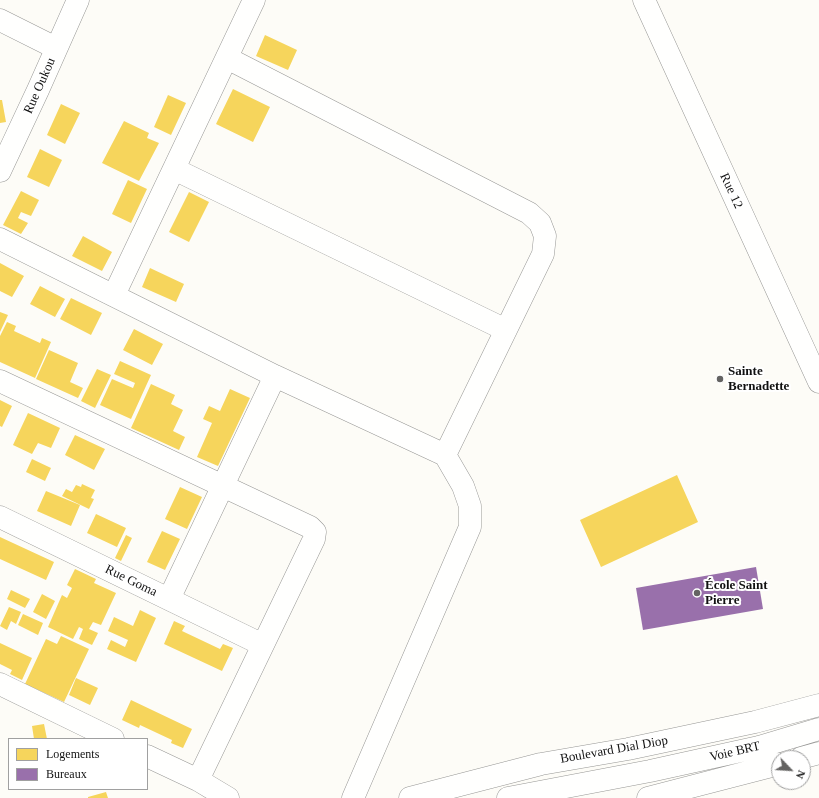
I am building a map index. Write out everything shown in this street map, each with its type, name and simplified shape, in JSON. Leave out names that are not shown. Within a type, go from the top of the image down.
[{"type":"street","name":"Rue Oukou","points":[[0,171],[78,0]]},
{"type":"street","points":[[114,295],[254,0]]},
{"type":"street","name":"Rue 12","points":[[644,0],[819,382]]},
{"type":"street","points":[[0,20],[56,48]]},
{"type":"street","points":[[227,58],[529,213],[540,223],[545,236],[543,254],[445,455]]},
{"type":"street","points":[[174,169],[506,330]]},
{"type":"street","points":[[0,239],[275,376],[445,455],[463,486],[470,506],[470,527],[353,798]]},
{"type":"street","points":[[169,600],[275,376]]},
{"type":"street","points":[[0,381],[310,527],[315,532],[314,539],[198,780]]},
{"type":"street","name":"Rue Goma","points":[[0,517],[263,645]]},
{"type":"street","points":[[0,684],[111,738]]},
{"type":"street","name":"Boulevard Dial Diop","points":[[410,798],[541,764],[628,750],[755,722],[819,705]]},
{"type":"street","name":"Voie BRT","points":[[508,798],[650,771],[759,747],[819,729]]},
{"type":"street","points":[[148,756],[198,780],[228,798]]},
{"type":"street","points":[[648,798],[771,766]]},
{"type":"street","name":"Voie BRT","points":[[590,798],[650,771]]},
{"type":"building: Logements","points":[[265,35],[297,50],[288,70],[256,56]]},
{"type":"building: Logements","points":[[233,89],[270,107],[253,142],[216,124]]},
{"type":"building: Logements","points":[[168,95],[186,103],[171,135],[154,127]]},
{"type":"building: Logements","points":[[0,100],[2,100],[6,122],[0,123]]},
{"type":"building: Logements","points":[[61,104],[80,113],[65,144],[47,135]]},
{"type":"building: Logements","points":[[124,121],[149,133],[147,138],[159,143],[139,181],[102,163]]},
{"type":"building: Logements","points":[[40,149],[62,160],[49,187],[27,177]]},
{"type":"building: Logements","points":[[128,180],[147,189],[131,223],[112,214]]},
{"type":"building: Logements","points":[[21,191],[39,200],[31,216],[21,212],[18,218],[28,223],[21,234],[3,225]]},
{"type":"building: Logements","points":[[189,192],[209,202],[189,242],[169,232]]},
{"type":"building: Logements","points":[[83,236],[112,252],[102,271],[72,256]]},
{"type":"building: Logements","points":[[0,263],[24,276],[12,297],[0,291]]},
{"type":"building: Logements","points":[[150,268],[184,284],[176,302],[142,287]]},
{"type":"building: Logements","points":[[40,286],[65,299],[55,317],[30,304]]},
{"type":"building: Logements","points":[[71,298],[102,313],[91,335],[60,319]]},
{"type":"building: Logements","points":[[0,312],[8,315],[0,332]]},
{"type":"building: Logements","points":[[7,322],[16,326],[14,331],[40,343],[42,338],[51,342],[35,378],[0,362],[0,336]]},
{"type":"building: Logements","points":[[134,329],[163,344],[152,365],[123,350]]},
{"type":"building: Logements","points":[[49,350],[78,363],[70,382],[83,388],[78,398],[36,379]]},
{"type":"building: Logements","points":[[120,361],[151,375],[131,419],[100,405],[112,379],[133,388],[135,383],[114,374]]},
{"type":"building: Logements","points":[[97,369],[111,375],[95,408],[81,401]]},
{"type":"building: Logements","points":[[151,384],[175,395],[171,404],[183,410],[173,431],[185,437],[179,450],[131,428]]},
{"type":"building: Logements","points":[[230,389],[250,398],[218,466],[197,457],[212,423],[203,419],[209,406],[220,411]]},
{"type":"building: Logements","points":[[0,400],[12,406],[2,427],[0,426]]},
{"type":"building: Logements","points":[[28,413],[60,428],[51,448],[38,443],[32,454],[13,445]]},
{"type":"building: Logements","points":[[75,435],[105,449],[94,470],[65,455]]},
{"type":"building: Logements","points":[[32,459],[51,468],[45,481],[26,472]]},
{"type":"building: Logements","points":[[677,475],[698,522],[601,567],[580,520]]},
{"type":"building: Logements","points":[[82,484],[95,490],[91,498],[94,499],[89,509],[62,496],[66,489],[72,492],[76,485],[81,487]]},
{"type":"building: Logements","points":[[180,487],[202,497],[187,529],[165,519]]},
{"type":"building: Logements","points":[[46,491],[80,505],[71,526],[37,511]]},
{"type":"building: Logements","points":[[96,514],[126,528],[117,547],[87,533]]},
{"type":"building: Logements","points":[[162,531],[180,539],[165,570],[147,562]]},
{"type":"building: Logements","points":[[126,535],[132,538],[121,561],[115,558]]},
{"type":"building: Logements","points":[[0,537],[54,562],[46,580],[0,559]]},
{"type":"building: Logements","points":[[75,569],[96,579],[94,583],[116,593],[101,625],[93,622],[89,629],[98,633],[92,645],[79,639],[83,629],[79,627],[73,639],[48,627],[62,595],[67,598],[72,588],[67,585]]},
{"type":"building: Logements","points":[[11,590],[30,599],[25,608],[7,599]]},
{"type":"building: Logements","points":[[42,594],[55,601],[46,619],[33,612]]},
{"type":"building: Logements","points":[[9,607],[21,612],[16,624],[11,621],[7,630],[0,626]]},
{"type":"building: Logements","points":[[140,610],[156,618],[136,662],[107,649],[111,640],[125,647],[128,640],[108,631],[114,617],[133,626]]},
{"type":"building: Logements","points":[[23,614],[43,623],[38,635],[18,625]]},
{"type":"building: Logements","points":[[174,621],[185,626],[182,631],[220,649],[223,644],[233,648],[222,671],[164,644]]},
{"type":"building: Logements","points":[[61,636],[89,649],[64,702],[25,684],[46,639],[57,644]]},
{"type":"building: Logements","points":[[0,643],[32,658],[22,680],[10,674],[12,670],[0,664]]},
{"type":"building: Logements","points":[[76,678],[98,688],[90,705],[69,695]]},
{"type":"building: Logements","points":[[131,700],[192,729],[183,748],[171,743],[172,740],[140,725],[139,728],[122,720]]},
{"type":"building: Logements","points":[[44,724],[47,738],[34,738],[32,726]]},
{"type":"building: Logements","points":[[106,792],[108,798],[88,798],[88,797]]},
{"type":"building: Bureaux","points":[[756,567],[763,609],[643,630],[636,588]]},
{"type":"place","name":"Sainte Bernadette","points":[[720,379]]},
{"type":"place","name":"École Saint Pierre","points":[[697,593]]}]
